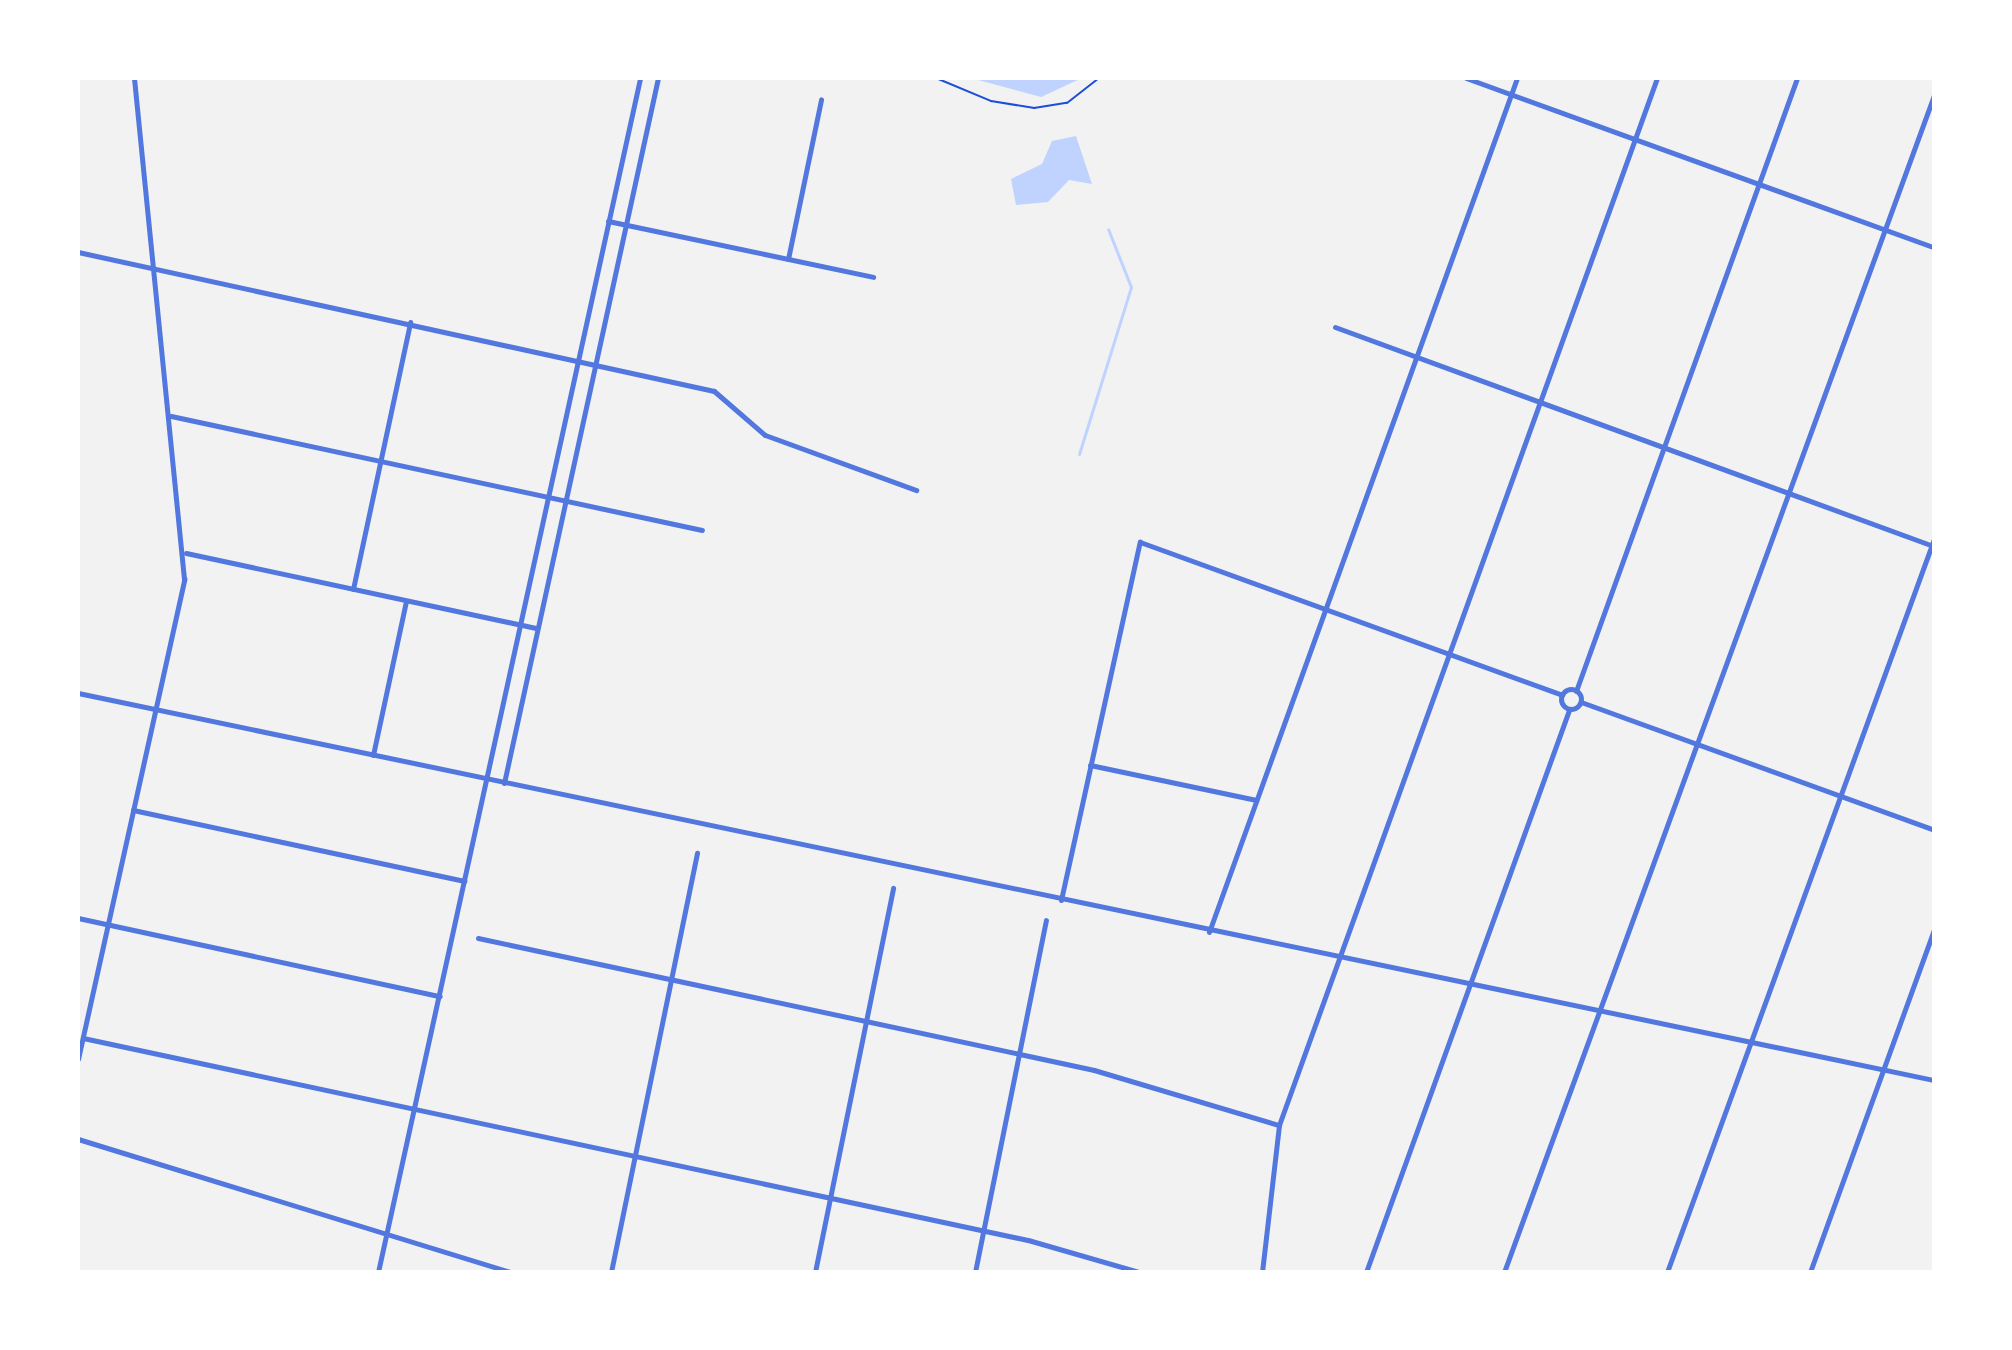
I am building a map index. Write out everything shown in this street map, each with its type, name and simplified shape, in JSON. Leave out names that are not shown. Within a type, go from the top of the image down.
[{"type":"street","points":[[78,1059],[155,710],[185,553],[159,269],[134,78]]},
{"type":"street","points":[[378,1272],[417,1107],[546,497],[640,78]]},
{"type":"street","points":[[504,783],[658,78]]},
{"type":"street","points":[[1466,78],[1934,247]]},
{"type":"street","points":[[1209,932],[1517,78]]},
{"type":"street","points":[[1262,1272],[1279,1125],[1447,652],[1657,78]]},
{"type":"street","points":[[1797,78],[1576,691],[1581,702],[1934,830]]},
{"type":"street","points":[[1504,1272],[1934,95]]},
{"type":"street","points":[[788,259],[821,99]]},
{"type":"street","points":[[608,221],[873,277]]},
{"type":"street","points":[[78,252],[594,362],[727,396],[765,435],[916,490]]},
{"type":"street","points":[[353,589],[410,322]]},
{"type":"street","points":[[1335,327],[1933,543],[1667,1272]]},
{"type":"street","points":[[171,416],[702,530]]},
{"type":"street","points":[[1061,900],[1140,542],[1562,695],[1576,691]]},
{"type":"street","points":[[185,553],[537,628]]},
{"type":"street","points":[[373,755],[406,601]]},
{"type":"street","points":[[78,693],[1209,932],[1934,1080]]},
{"type":"street","points":[[1562,695],[1569,710]]},
{"type":"street","points":[[1366,1272],[1569,710],[1581,702]]},
{"type":"street","points":[[1090,765],[1256,800]]},
{"type":"street","points":[[133,810],[464,881]]},
{"type":"street","points":[[611,1272],[697,853]]},
{"type":"street","points":[[815,1272],[893,888]]},
{"type":"street","points":[[78,918],[440,996]]},
{"type":"street","points":[[975,1272],[1046,920]]},
{"type":"street","points":[[1810,1272],[1934,929]]},
{"type":"street","points":[[478,938],[1021,1054],[1279,1125]]},
{"type":"street","points":[[83,1038],[417,1107],[984,1231],[1139,1272]]},
{"type":"street","points":[[78,1139],[509,1272]]},
{"type":"path","points":[[936,78],[991,101],[1034,108],[1067,103],[1099,78]]},
{"type":"water","points":[[971,78],[1082,78],[1041,97]]},
{"type":"water","points":[[1076,136],[1092,184],[1069,180],[1048,202],[1016,205],[1011,179],[1042,164],[1052,141]]},
{"type":"waterway","points":[[1079,454],[1131,287],[1108,229]]}]
